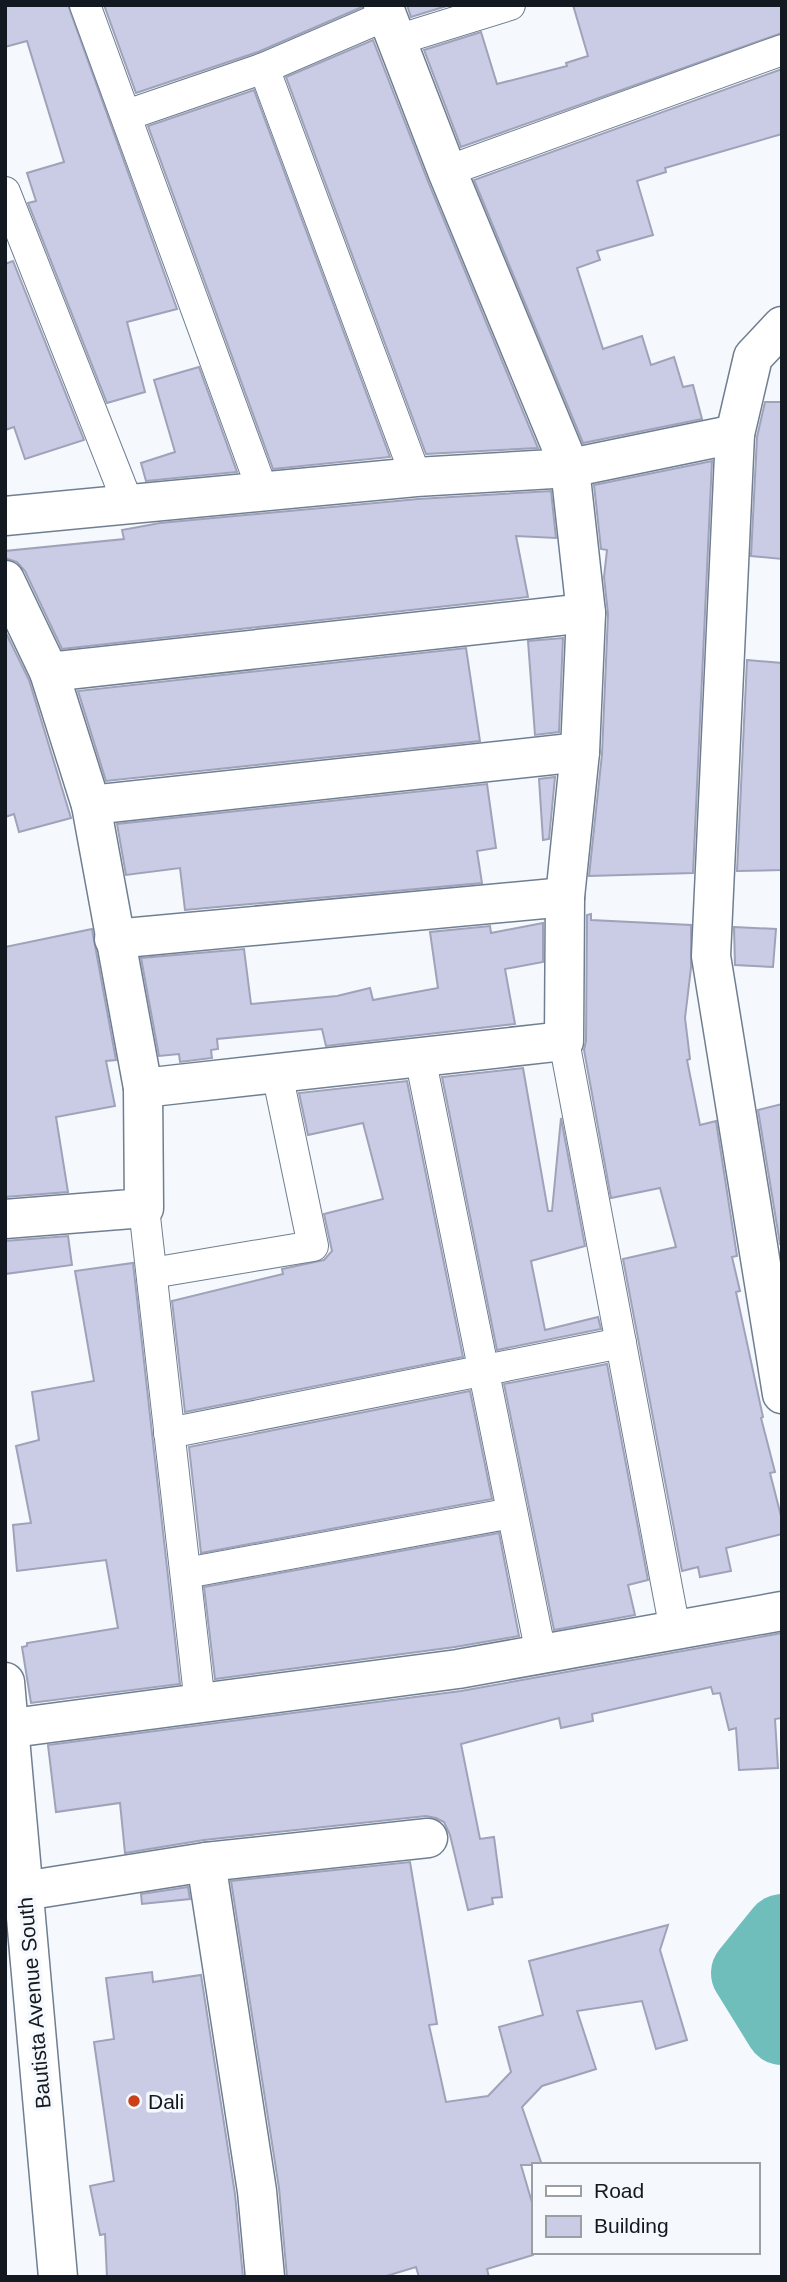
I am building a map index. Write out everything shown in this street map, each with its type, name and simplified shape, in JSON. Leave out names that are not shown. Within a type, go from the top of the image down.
[{"type":"street","points":[[85,5],[263,492]]},
{"type":"street","points":[[127,116],[389,20],[510,5]]},
{"type":"street","points":[[389,20],[447,171],[570,468],[586,613],[580,752],[565,897],[564,1041],[675,1630]]},
{"type":"street","points":[[447,171],[782,50]]},
{"type":"street","points":[[264,68],[416,477]]},
{"type":"street","points":[[5,192],[129,506]]},
{"type":"street","points":[[782,326],[753,357],[735,434],[711,956],[782,1394]]},
{"type":"street","points":[[5,516],[416,477],[570,468],[735,434]]},
{"type":"street","points":[[5,580],[49,672],[90,805],[143,1088],[144,1208],[200,1703]]},
{"type":"street","points":[[49,672],[586,613]]},
{"type":"street","points":[[90,805],[580,752]]},
{"type":"street","points":[[114,939],[565,897]]},
{"type":"street","points":[[143,1088],[564,1041]]},
{"type":"street","points":[[420,1057],[541,1654]]},
{"type":"street","points":[[152,1273],[313,1246],[277,1073]]},
{"type":"street","points":[[5,1219],[144,1208]]},
{"type":"street","points":[[169,1433],[621,1343]]},
{"type":"street","points":[[186,1573],[512,1513]]},
{"type":"street","points":[[8,1729],[458,1669],[782,1611]]},
{"type":"street","name":"Bautista Avenue South","points":[[5,1682],[15,1893],[58,2277]]},
{"type":"street","points":[[15,1893],[206,1862],[428,1838]]},
{"type":"street","points":[[206,1862],[257,2191],[265,2277]]},
{"type":"building","points":[[5,5],[68,5],[177,309],[127,322],[145,392],[107,403],[28,203],[36,201],[27,173],[64,162],[27,41],[5,47]]},
{"type":"building","points":[[104,5],[362,7],[258,52],[136,93]]},
{"type":"building","points":[[407,5],[450,5],[411,17]]},
{"type":"building","points":[[573,5],[782,5],[782,33],[461,147],[424,50],[481,32],[497,84],[567,66],[566,63],[588,56]]},
{"type":"building","points":[[373,40],[538,448],[426,454],[286,77]]},
{"type":"building","points":[[782,69],[782,134],[665,168],[666,172],[637,181],[653,235],[597,251],[600,260],[577,268],[603,349],[642,336],[651,365],[674,357],[683,387],[693,385],[702,419],[583,443],[474,180]]},
{"type":"building","points":[[254,90],[390,457],[273,469],[148,126]]},
{"type":"building","points":[[13,261],[84,440],[25,459],[14,427],[5,430],[5,264]]},
{"type":"building","points":[[199,367],[237,472],[146,481],[141,463],[175,452],[154,380]]},
{"type":"building","points":[[765,402],[782,402],[782,559],[751,556],[757,437]]},
{"type":"building","points":[[712,461],[693,873],[589,876],[602,754],[608,614],[604,577],[607,550],[601,549],[594,485]]},
{"type":"building","points":[[551,491],[556,538],[516,536],[528,597],[62,649],[25,571],[17,562],[5,558],[5,551],[124,539],[122,530],[160,523],[418,499]]},
{"type":"building","points":[[5,631],[29,680],[71,818],[19,832],[14,814],[5,817]]},
{"type":"building","points":[[563,638],[559,732],[535,735],[528,641]]},
{"type":"building","points":[[466,648],[480,741],[106,781],[78,691]]},
{"type":"building","points":[[747,660],[782,663],[782,870],[737,871]]},
{"type":"building","points":[[555,777],[549,839],[543,840],[539,779]]},
{"type":"building","points":[[487,784],[496,848],[477,851],[482,883],[185,910],[180,868],[126,875],[117,824]]},
{"type":"building","points":[[591,914],[591,920],[691,925],[691,968],[685,1018],[690,1059],[687,1060],[700,1125],[716,1121],[737,1256],[732,1257],[740,1291],[736,1292],[763,1417],[761,1418],[775,1472],[770,1473],[782,1520],[782,1534],[726,1548],[731,1571],[700,1577],[698,1567],[682,1571],[623,1259],[676,1247],[660,1188],[611,1198],[584,1050],[587,915]]},
{"type":"building","points":[[543,923],[543,962],[505,969],[515,1024],[326,1046],[322,1029],[217,1039],[218,1049],[211,1050],[212,1058],[180,1062],[179,1054],[159,1056],[141,958],[244,949],[251,1004],[337,996],[370,988],[373,1000],[438,988],[430,932],[490,926],[491,933]]},
{"type":"building","points":[[734,927],[776,929],[773,967],[735,965]]},
{"type":"building","points":[[92,929],[116,1060],[106,1061],[115,1106],[56,1117],[68,1192],[5,1197],[5,947]]},
{"type":"building","points":[[523,1068],[548,1211],[552,1211],[561,1118],[585,1246],[531,1261],[545,1330],[598,1317],[601,1329],[497,1350],[442,1077]]},
{"type":"building","points":[[407,1081],[463,1357],[185,1412],[172,1301],[283,1274],[282,1269],[324,1260],[332,1251],[324,1214],[383,1199],[363,1123],[308,1135],[299,1093]]},
{"type":"building","points":[[782,1104],[782,1244],[780,1244],[758,1110]]},
{"type":"building","points":[[68,1236],[72,1265],[5,1274],[5,1241]]},
{"type":"building","points":[[133,1263],[180,1684],[31,1703],[22,1647],[27,1646],[27,1643],[118,1628],[106,1560],[17,1571],[13,1525],[31,1523],[16,1446],[39,1440],[32,1392],[94,1381],[75,1271]]},
{"type":"building","points":[[607,1364],[648,1580],[628,1585],[635,1615],[554,1630],[504,1384]]},
{"type":"building","points":[[470,1391],[492,1499],[201,1553],[189,1447]]},
{"type":"building","points":[[499,1533],[519,1636],[215,1679],[204,1587]]},
{"type":"building","points":[[782,1633],[782,1718],[775,1719],[778,1768],[739,1770],[736,1728],[729,1730],[720,1693],[713,1694],[711,1687],[592,1714],[593,1721],[561,1728],[559,1718],[461,1744],[480,1839],[494,1837],[502,1897],[492,1898],[493,1904],[468,1910],[450,1835],[444,1822],[436,1818],[426,1816],[204,1840],[125,1853],[120,1803],[56,1812],[48,1745],[461,1691]]},
{"type":"building","points":[[410,1862],[437,2024],[429,2025],[446,2102],[488,2096],[511,2072],[499,2027],[543,2015],[529,1961],[668,1925],[660,1950],[687,2040],[656,2049],[642,2001],[577,2011],[596,2069],[542,2086],[522,2107],[541,2163],[521,2165],[532,2203],[533,2255],[487,2269],[489,2277],[419,2277],[416,2267],[383,2277],[287,2277],[279,2188],[231,1881]]},
{"type":"building","points":[[188,1887],[190,1899],[142,1904],[141,1894]]},
{"type":"building","points":[[152,1972],[153,1982],[201,1975],[235,2194],[243,2277],[107,2277],[105,2234],[100,2235],[90,2186],[114,2181],[94,2042],[114,2039],[106,1978]]},
{"type":"waterway","points":[[782,1931],[748,1973],[782,2028]]},
{"type":"place","name":"Dali","points":[[134,2101]]}]
